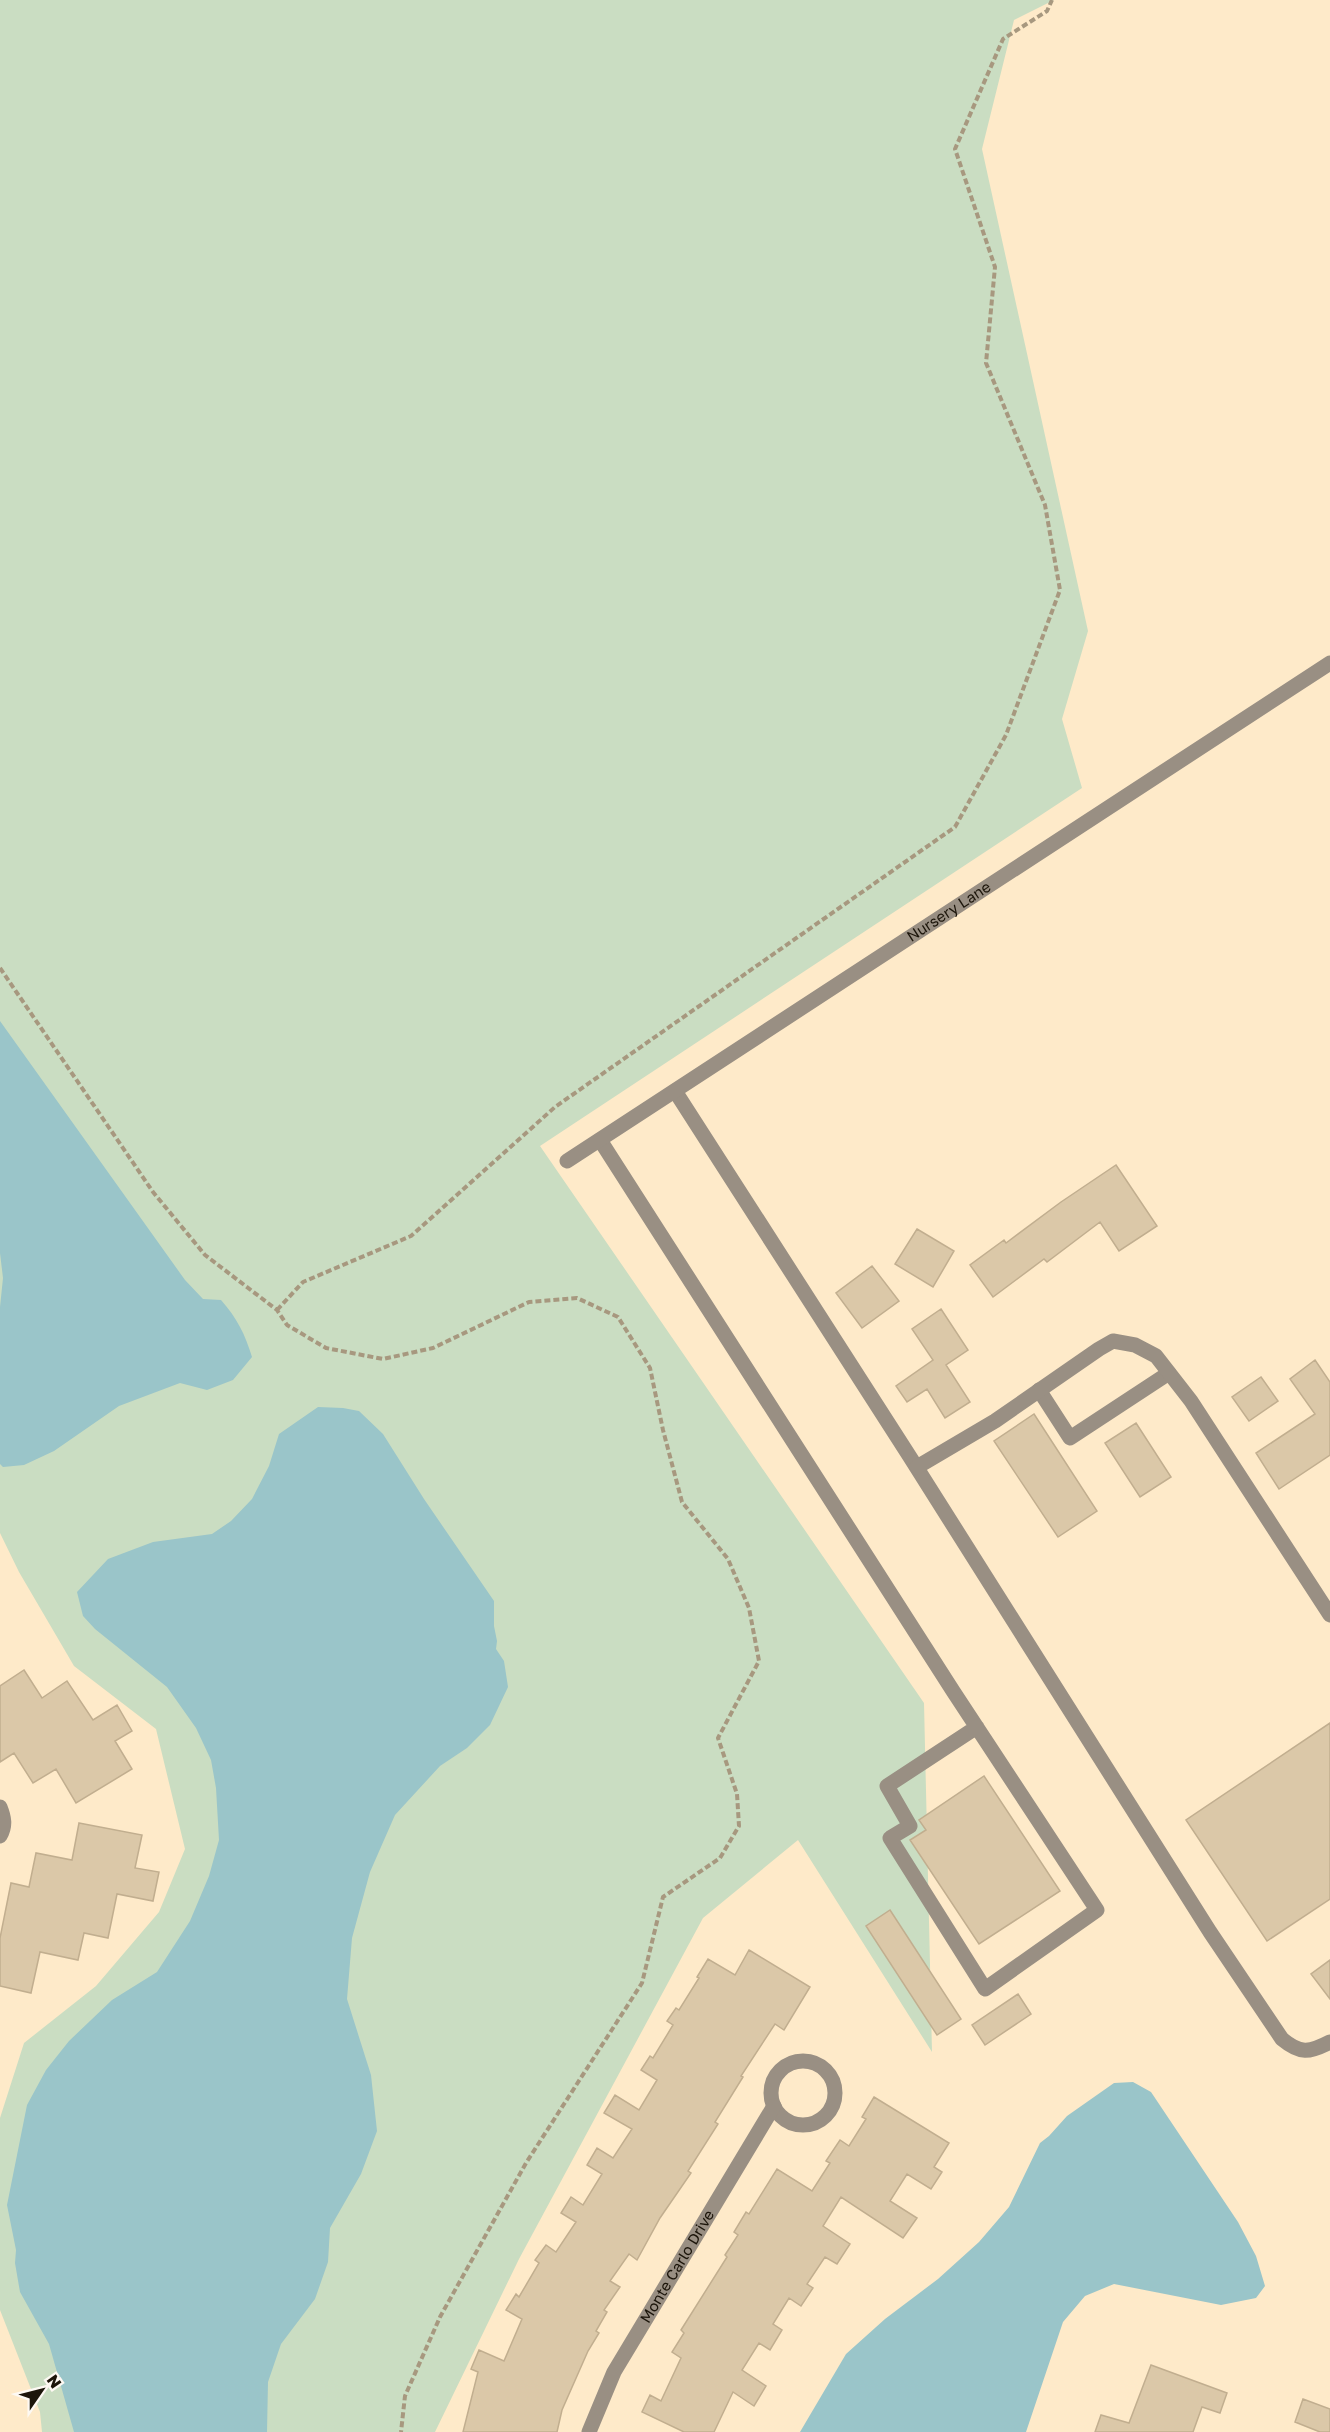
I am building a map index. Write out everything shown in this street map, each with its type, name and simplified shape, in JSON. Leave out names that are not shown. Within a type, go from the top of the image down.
[{"type":"street","name":"Nursery Lane","points":[[567,1161],[1330,663]]},
{"type":"street","points":[[675,1091],[917,1467],[1210,1932],[1281,2039],[1292,2047],[1304,2050],[1315,2050],[1330,2042]]},
{"type":"street","points":[[600,1140],[1097,1910],[985,1989],[890,1838],[910,1826],[887,1786],[977,1727]]},
{"type":"street","points":[[917,1467],[996,1420],[1113,1341],[1135,1345],[1156,1356],[1191,1401],[1330,1615]]},
{"type":"street","points":[[1040,1390],[1070,1438],[1169,1373]]},
{"type":"street","points":[[0,1807],[4,1817],[4,1830],[0,1836]]},
{"type":"street","name":"Monte Carlo Drive","points":[[589,2432],[614,2372],[774,2106],[771,2095],[772,2084],[777,2074],[784,2066],[795,2061],[806,2060],[817,2063],[833,2079],[835,2099],[832,2108],[817,2122],[808,2125],[788,2121],[774,2106]]},
{"type":"path","points":[[277,1310],[303,1282],[411,1236],[555,1107],[955,826],[1006,735],[1060,590],[1045,505],[986,363],[994,267],[955,149],[1003,39],[1047,11],[1052,0]]},
{"type":"path","points":[[0,968],[153,1192],[206,1255],[277,1310],[287,1325],[326,1348],[383,1359],[433,1348],[529,1302],[577,1298],[618,1317],[650,1368],[682,1502],[728,1559],[749,1608],[759,1661],[718,1738],[737,1794],[739,1826],[720,1858],[663,1897],[642,1983],[526,2163],[440,2317],[405,2396],[401,2432]]},
{"type":"green space","points":[[0,0],[1054,0],[1014,20],[982,149],[1088,631],[1062,719],[1082,788],[540,1146],[924,1703],[932,2052],[798,1840],[703,1918],[519,2259],[435,2432],[42,2432],[40,2412],[0,2310],[0,2118],[24,2043],[96,1986],[159,1912],[185,1849],[156,1729],[74,1666],[19,1572],[0,1533]]},
{"type":"water","points":[[0,1021],[185,1280],[203,1299],[221,1300],[232,1313],[252,1357],[233,1380],[207,1390],[180,1383],[119,1406],[54,1451],[24,1465],[3,1467],[0,1464],[0,1307],[3,1278],[0,1253]]},
{"type":"water","points":[[318,1407],[359,1411],[383,1434],[424,1499],[494,1601],[496,1649],[504,1661],[508,1687],[490,1725],[467,1748],[440,1766],[395,1815],[370,1872],[352,1938],[347,1999],[371,2075],[377,2131],[361,2174],[330,2228],[328,2262],[315,2299],[281,2344],[268,2382],[267,2432],[74,2432],[49,2344],[20,2292],[15,2263],[16,2250],[7,2205],[27,2105],[46,2070],[69,2041],[112,2000],[157,1972],[190,1921],[209,1876],[219,1840],[216,1788],[211,1760],[196,1728],[167,1687],[95,1629],[83,1616],[77,1592],[108,1559],[153,1542],[212,1534],[231,1521],[252,1499],[269,1466],[279,1434]]},
{"type":"water","points":[[1133,2082],[1151,2092],[1238,2222],[1256,2256],[1265,2286],[1256,2298],[1221,2305],[1114,2284],[1085,2296],[1063,2322],[1026,2432],[800,2432],[846,2354],[885,2319],[938,2279],[979,2242],[1009,2207],[1040,2143],[1067,2116],[1114,2083]]},
{"type":"building","points":[[1116,1165],[1157,1226],[1119,1251],[1100,1222],[1047,1262],[1044,1259],[993,1297],[970,1265],[1004,1240],[1006,1243]]},
{"type":"building","points":[[917,1229],[954,1251],[933,1287],[895,1264]]},
{"type":"building","points":[[872,1266],[899,1301],[862,1328],[836,1293]]},
{"type":"building","points":[[941,1309],[968,1350],[946,1365],[970,1402],[945,1418],[927,1389],[907,1402],[896,1386],[933,1360],[912,1329]]},
{"type":"building","points":[[1315,1360],[1330,1382],[1330,1455],[1279,1489],[1256,1453],[1315,1414],[1290,1379]]},
{"type":"building","points":[[1261,1377],[1278,1401],[1249,1421],[1232,1397]]},
{"type":"building","points":[[1034,1414],[1097,1511],[1058,1537],[994,1441]]},
{"type":"building","points":[[1136,1423],[1171,1477],[1140,1497],[1105,1443]]},
{"type":"building","points":[[24,1670],[42,1698],[67,1681],[93,1720],[117,1705],[132,1731],[115,1741],[132,1769],[76,1803],[56,1769],[33,1783],[14,1753],[0,1762],[0,1686]]},
{"type":"building","points":[[1330,1723],[1330,1899],[1267,1941],[1186,1820]]},
{"type":"building","points":[[984,1776],[1060,1891],[979,1944],[910,1840],[926,1830],[919,1820]]},
{"type":"building","points":[[79,1823],[142,1835],[135,1868],[159,1872],[153,1901],[117,1894],[108,1938],[84,1933],[78,1960],[40,1952],[31,1993],[0,1986],[0,1938],[11,1883],[29,1887],[36,1853],[72,1860]]},
{"type":"building","points":[[890,1910],[961,2019],[937,2035],[866,1926]]},
{"type":"building","points":[[749,1950],[810,1987],[784,2030],[775,2024],[741,2076],[743,2077],[715,2122],[718,2124],[688,2171],[691,2173],[660,2218],[637,2260],[629,2254],[610,2281],[620,2287],[604,2310],[607,2312],[596,2331],[599,2333],[588,2351],[562,2410],[557,2432],[463,2432],[478,2372],[471,2369],[479,2350],[504,2361],[522,2319],[506,2310],[516,2294],[519,2297],[539,2263],[535,2260],[546,2245],[556,2252],[576,2222],[561,2213],[571,2197],[583,2205],[602,2174],[587,2165],[597,2148],[613,2158],[632,2129],[604,2113],[615,2095],[639,2110],[657,2080],[641,2070],[650,2056],[653,2058],[673,2025],[667,2021],[676,2008],[679,2010],[708,1959],[735,1975]]},
{"type":"building","points":[[1330,1960],[1330,1999],[1311,1974]]},
{"type":"building","points":[[1018,1994],[1031,2014],[985,2045],[972,2025]]},
{"type":"building","points":[[874,2097],[949,2143],[934,2167],[942,2172],[931,2189],[907,2174],[890,2201],[917,2218],[903,2238],[841,2197],[823,2226],[850,2244],[837,2264],[825,2257],[807,2284],[813,2288],[801,2306],[789,2298],[773,2324],[782,2330],[770,2350],[759,2343],[742,2370],[766,2386],[754,2406],[733,2392],[714,2432],[684,2432],[642,2412],[650,2395],[661,2401],[681,2358],[672,2352],[684,2333],[681,2330],[727,2257],[725,2255],[738,2235],[734,2232],[746,2212],[749,2214],[777,2169],[812,2191],[830,2163],[826,2161],[840,2140],[849,2146],[866,2119],[862,2117]]},
{"type":"building","points":[[1151,2365],[1227,2393],[1220,2413],[1202,2407],[1193,2432],[1095,2432],[1101,2415],[1129,2423]]},
{"type":"building","points":[[1303,2399],[1330,2409],[1330,2432],[1320,2432],[1295,2422]]}]
